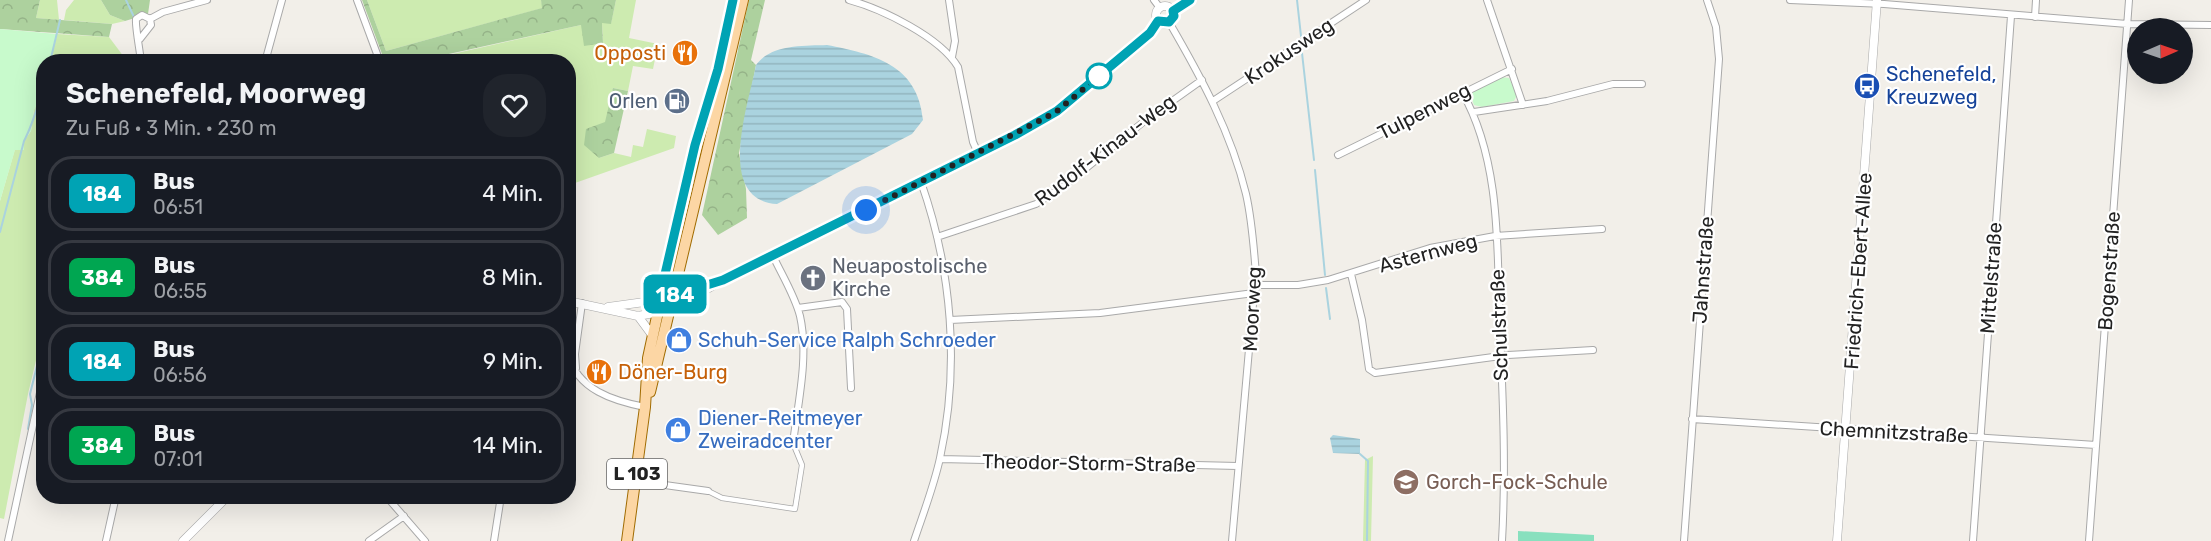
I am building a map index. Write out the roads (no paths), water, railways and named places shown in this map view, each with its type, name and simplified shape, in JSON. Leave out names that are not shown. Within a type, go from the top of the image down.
[{"type":"main road","name":"L 103","points":[[627,541],[645,407],[646,368],[652,335],[695,145],[718,69],[733,0]]},
{"type":"main road","name":"L 103","points":[[645,407],[674,295],[742,0]]},
{"type":"street","points":[[140,39],[147,32],[150,19],[163,12],[207,0]]},
{"type":"street","points":[[268,54],[282,0]]},
{"type":"street","points":[[357,0],[377,54]]},
{"type":"street","points":[[849,0],[901,21],[952,57],[958,67],[973,142],[978,153]]},
{"type":"street","points":[[949,0],[955,41],[952,57]]},
{"type":"street","points":[[1154,0],[1160,8]]},
{"type":"street","points":[[1173,11],[1190,0]]},
{"type":"street","name":"Krokusweg","points":[[1213,101],[1366,0]]},
{"type":"street","points":[[1487,0],[1523,105]]},
{"type":"street","name":"Jahnstraße","points":[[1684,541],[1719,59],[1716,27],[1707,0]]},
{"type":"street","points":[[1790,0],[1877,2],[2011,16],[2127,24]]},
{"type":"street","points":[[2035,17],[2036,0]]},
{"type":"street","name":"Bogenstraße","points":[[2128,18],[2130,0]]},
{"type":"street","name":"Friedrich-Ebert-Allee","points":[[1837,541],[1877,2]]},
{"type":"street","points":[[576,302],[638,316],[670,310],[723,280],[921,182],[1057,111],[1150,33],[1158,21],[1156,12],[1160,8],[1167,6],[1173,11],[1174,16],[1169,22],[1158,21]]},
{"type":"street","points":[[141,54],[136,19],[142,15],[150,19]]},
{"type":"street","name":"Mittelstraße","points":[[1973,541],[2011,16]]},
{"type":"street","name":"Moorweg","points":[[1169,22],[1213,101],[1246,193],[1257,285],[1254,293],[1232,541]]},
{"type":"street","name":"Bogenstraße","points":[[2089,541],[2127,24]]},
{"type":"street","points":[[2193,26],[2211,26]]},
{"type":"street","name":"Tulpenweg","points":[[1338,155],[1512,69]]},
{"type":"street","name":"Rudolf-Kinau-Weg","points":[[937,237],[1036,204],[1064,186],[1139,125],[1202,80]]},
{"type":"street","points":[[1473,112],[1523,105],[1613,84],[1642,84]]},
{"type":"street","name":"Schulstraße","points":[[1462,92],[1473,112],[1485,148],[1496,236],[1501,356],[1502,541]]},
{"type":"street","points":[[914,541],[940,459],[950,386],[950,320],[937,237],[921,182]]},
{"type":"street","name":"Asternweg","points":[[1257,285],[1298,285],[1351,274],[1430,248],[1496,236],[1602,229]]},
{"type":"street","points":[[636,481],[708,491],[722,498],[795,509],[802,465],[793,443],[803,346],[798,308],[772,256]]},
{"type":"street","points":[[1351,274],[1360,309],[1368,369],[1375,373],[1501,356],[1593,350]]},
{"type":"street","points":[[604,307],[659,300],[723,280]]},
{"type":"street","points":[[950,320],[1100,313],[1254,293]]},
{"type":"street","points":[[659,300],[670,310]]},
{"type":"street","points":[[798,308],[842,302],[847,309],[851,388]]},
{"type":"street","points":[[576,354],[582,303]]},
{"type":"street","points":[[638,316],[652,335]]},
{"type":"street","points":[[576,365],[579,373]]},
{"type":"street","points":[[576,370],[606,398],[645,407]]},
{"type":"street","points":[[8,541],[36,411]]},
{"type":"street","name":"Chemnitzstraße","points":[[1692,419],[2096,445]]},
{"type":"street","name":"Theodor-Storm-Straße","points":[[940,459],[1238,466]]},
{"type":"street","points":[[106,541],[114,504]]},
{"type":"street","points":[[183,541],[220,504]]},
{"type":"street","points":[[394,504],[425,541]]},
{"type":"street","points":[[494,541],[498,504]]},
{"type":"street","points":[[369,541],[404,516]]},
{"type":"water","points":[[827,45],[876,58],[903,74],[919,101],[923,120],[912,134],[777,204],[758,198],[746,186],[741,168],[740,147],[756,65],[762,58],[779,50],[798,46]]},
{"type":"water","points":[[1333,435],[1360,439],[1360,454],[1333,453],[1330,438]]},
{"type":"waterway","points":[[126,0],[134,17]]},
{"type":"waterway","points":[[1297,0],[1301,36]]},
{"type":"waterway","points":[[52,54],[60,20]]},
{"type":"waterway","points":[[1302,53],[1314,160]]},
{"type":"waterway","points":[[0,232],[24,141],[36,111]]},
{"type":"waterway","points":[[1315,170],[1325,275]]},
{"type":"waterway","points":[[1326,288],[1330,319]]},
{"type":"waterway","points":[[28,429],[32,405],[30,394],[36,370]]},
{"type":"waterway","points":[[1360,454],[1368,461],[1367,541]]},
{"type":"place","name":"Opposti","points":[[685,53]]},
{"type":"place","name":"Schenefeld, Kreuzweg","points":[[1867,86]]},
{"type":"place","name":"Orlen","points":[[677,101]]},
{"type":"place","name":"Neuapostolische Kirche","points":[[813,278]]},
{"type":"place","name":"Schuh-Service Ralph Schroeder","points":[[679,340]]},
{"type":"place","name":"Döner-Burg","points":[[599,372]]},
{"type":"place","name":"Diener-Reitmeyer Zweiradcenter","points":[[678,430]]},
{"type":"place","name":"Gorch-Fock-Schule","points":[[1406,482]]}]
